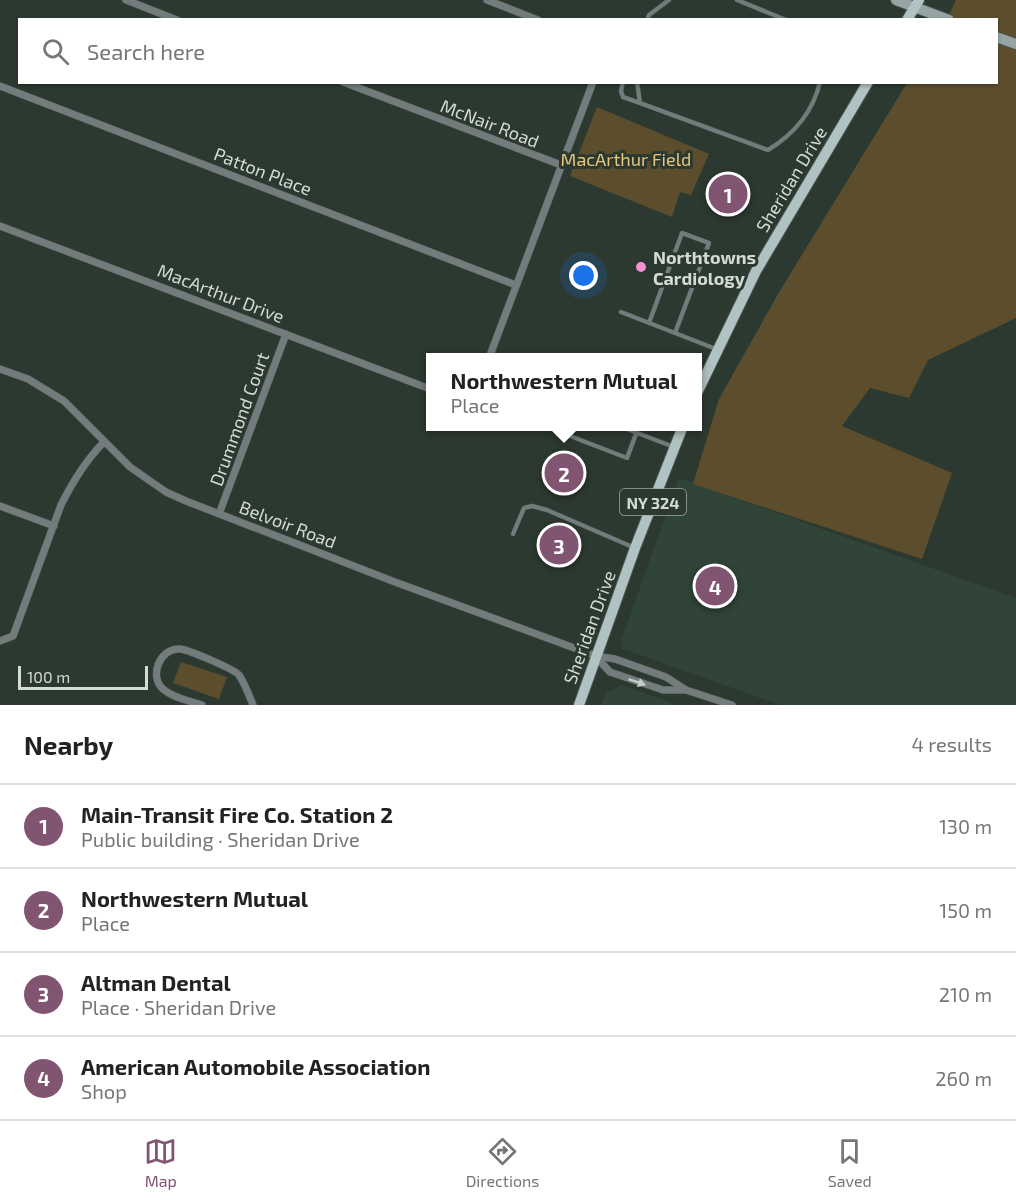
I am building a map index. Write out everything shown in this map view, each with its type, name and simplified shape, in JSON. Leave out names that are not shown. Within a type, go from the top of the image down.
[{"type":"main road","points":[[908,18],[917,4]]},
{"type":"main road","name":"Sheridan Drive","points":[[702,382],[775,236],[867,84]]},
{"type":"main road","name":"Sheridan Drive","points":[[579,705],[635,548],[681,431]]},
{"type":"street","points":[[126,0],[172,18]]},
{"type":"street","points":[[487,0],[533,18]]},
{"type":"street","points":[[896,0],[917,4],[945,18]]},
{"type":"street","points":[[998,38],[1016,44]]},
{"type":"street","name":"McNair Road","points":[[347,84],[561,165]]},
{"type":"street","points":[[490,353],[592,84]]},
{"type":"street","name":"Patton Place","points":[[0,86],[516,285]]},
{"type":"street","name":"MacArthur Drive","points":[[0,226],[426,386]]},
{"type":"street","name":"Drummond Court","points":[[219,514],[286,334]]},
{"type":"street","name":"Belvoir Road","points":[[0,369],[28,379],[64,401],[130,467],[147,480],[176,496],[405,586],[596,656]]},
{"type":"street","points":[[0,641],[14,636],[70,485],[87,460],[104,442]]},
{"type":"street","points":[[0,506],[54,526]]},
{"type":"street","points":[[202,705],[166,692],[159,685],[156,668],[161,658],[169,652],[180,649],[228,667],[238,674],[253,705]]},
{"type":"street","points":[[596,656],[610,672],[663,690],[686,690]]},
{"type":"street","points":[[596,656],[615,658],[666,676],[686,690],[729,705]]},
{"type":"lane","points":[[648,18],[669,0]]},
{"type":"lane","points":[[737,0],[781,18]]},
{"type":"lane","points":[[623,84],[623,97],[768,150],[785,140],[802,123],[820,84]]},
{"type":"lane","points":[[637,84],[640,103]]},
{"type":"lane","points":[[649,323],[682,233],[709,243],[675,333]]},
{"type":"lane","points":[[621,312],[717,349]]},
{"type":"lane","points":[[572,431],[570,436],[627,458],[636,434]]},
{"type":"lane","points":[[630,431],[674,447]]},
{"type":"lane","points":[[513,534],[524,508],[532,506],[547,510],[635,548]]},
{"type":"shaded area","points":[[679,478],[1016,598],[1016,705],[780,705],[623,649],[621,641]]},
{"type":"shaded area","points":[[622,685],[677,705],[601,705],[606,693]]},
{"type":"green space","points":[[956,0],[1016,0],[1016,318],[928,360],[909,398],[870,388],[842,426],[952,473],[922,559],[693,484],[719,399],[778,294],[906,84],[998,84],[998,18],[947,18]]},
{"type":"green space","name":"MacArthur Field","points":[[597,107],[709,154],[691,195],[680,192],[672,217],[570,176]]},
{"type":"green space","points":[[181,662],[227,677],[219,699],[173,683]]},
{"type":"place","name":"Main-Transit Fire Co. Station 2","points":[[728,194]]},
{"type":"place","name":"Northtowns Cardiology","points":[[641,267]]},
{"type":"place","name":"Northwestern Mutual","points":[[564,473]]},
{"type":"place","name":"Altman Dental","points":[[559,545]]},
{"type":"place","name":"American Automobile Association","points":[[715,586]]}]
